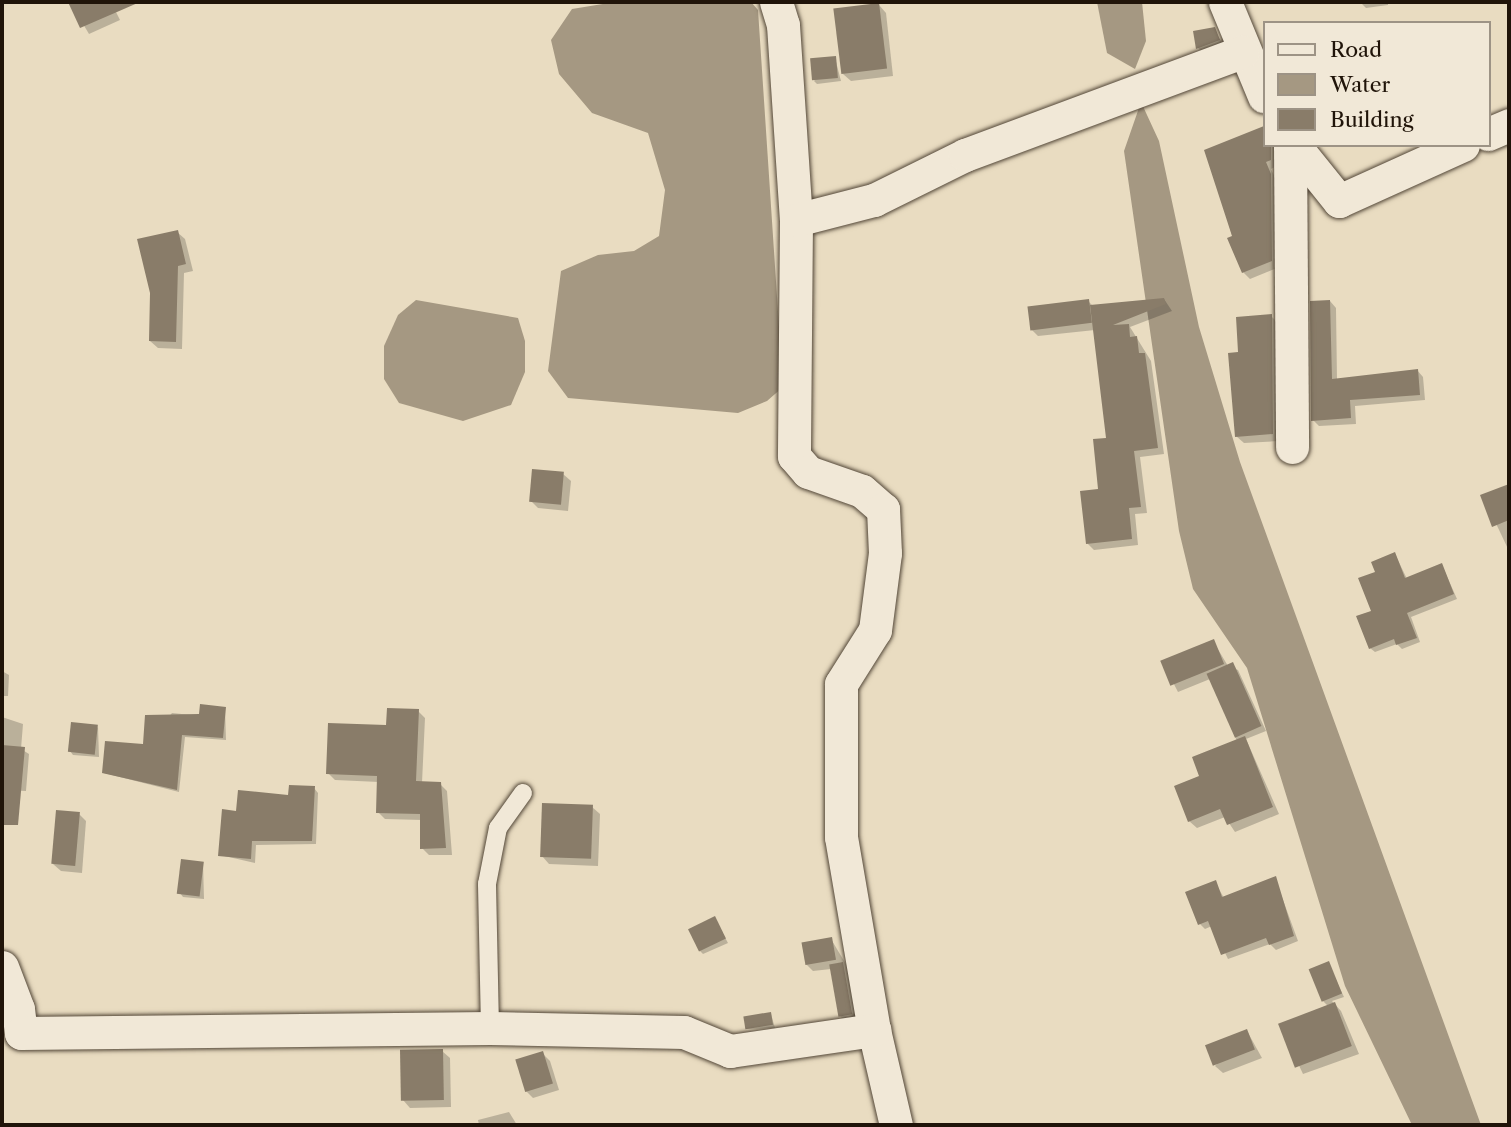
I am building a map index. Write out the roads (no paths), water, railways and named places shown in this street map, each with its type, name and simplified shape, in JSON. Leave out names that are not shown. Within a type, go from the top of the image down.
[{"type":"street","points":[[776,2],[783,25],[796,220],[794,456],[808,472],[872,497],[883,509],[875,630],[841,684],[841,837],[874,1030],[896,1125]]},
{"type":"street","points":[[1224,2],[1242,52],[1262,92]]},
{"type":"street","points":[[796,220],[874,200],[965,155],[1242,52]]},
{"type":"street","points":[[1490,133],[1509,125]]},
{"type":"street","points":[[1292,147],[1292,447]]},
{"type":"street","points":[[1294,147],[1339,201],[1459,147]]},
{"type":"street","points":[[2,967],[18,1009],[21,1033],[490,1028],[684,1032],[730,1052],[874,1030]]},
{"type":"lane","points":[[490,1028],[487,884],[498,828],[523,793]]},
{"type":"water","points":[[615,2],[751,2],[758,10],[783,387],[767,401],[738,413],[568,398],[548,371],[561,271],[598,255],[634,251],[659,236],[665,190],[648,133],[592,113],[559,74],[551,40],[572,9]]},
{"type":"water","points":[[1097,2],[1142,2],[1146,41],[1135,69],[1107,53]]},
{"type":"water","points":[[1141,102],[1159,141],[1199,327],[1240,462],[1481,1125],[1412,1125],[1345,986],[1247,668],[1193,589],[1179,531],[1124,151]]},
{"type":"water","points":[[416,300],[518,318],[525,341],[525,372],[511,405],[463,421],[399,403],[384,379],[384,346],[398,315]]}]
